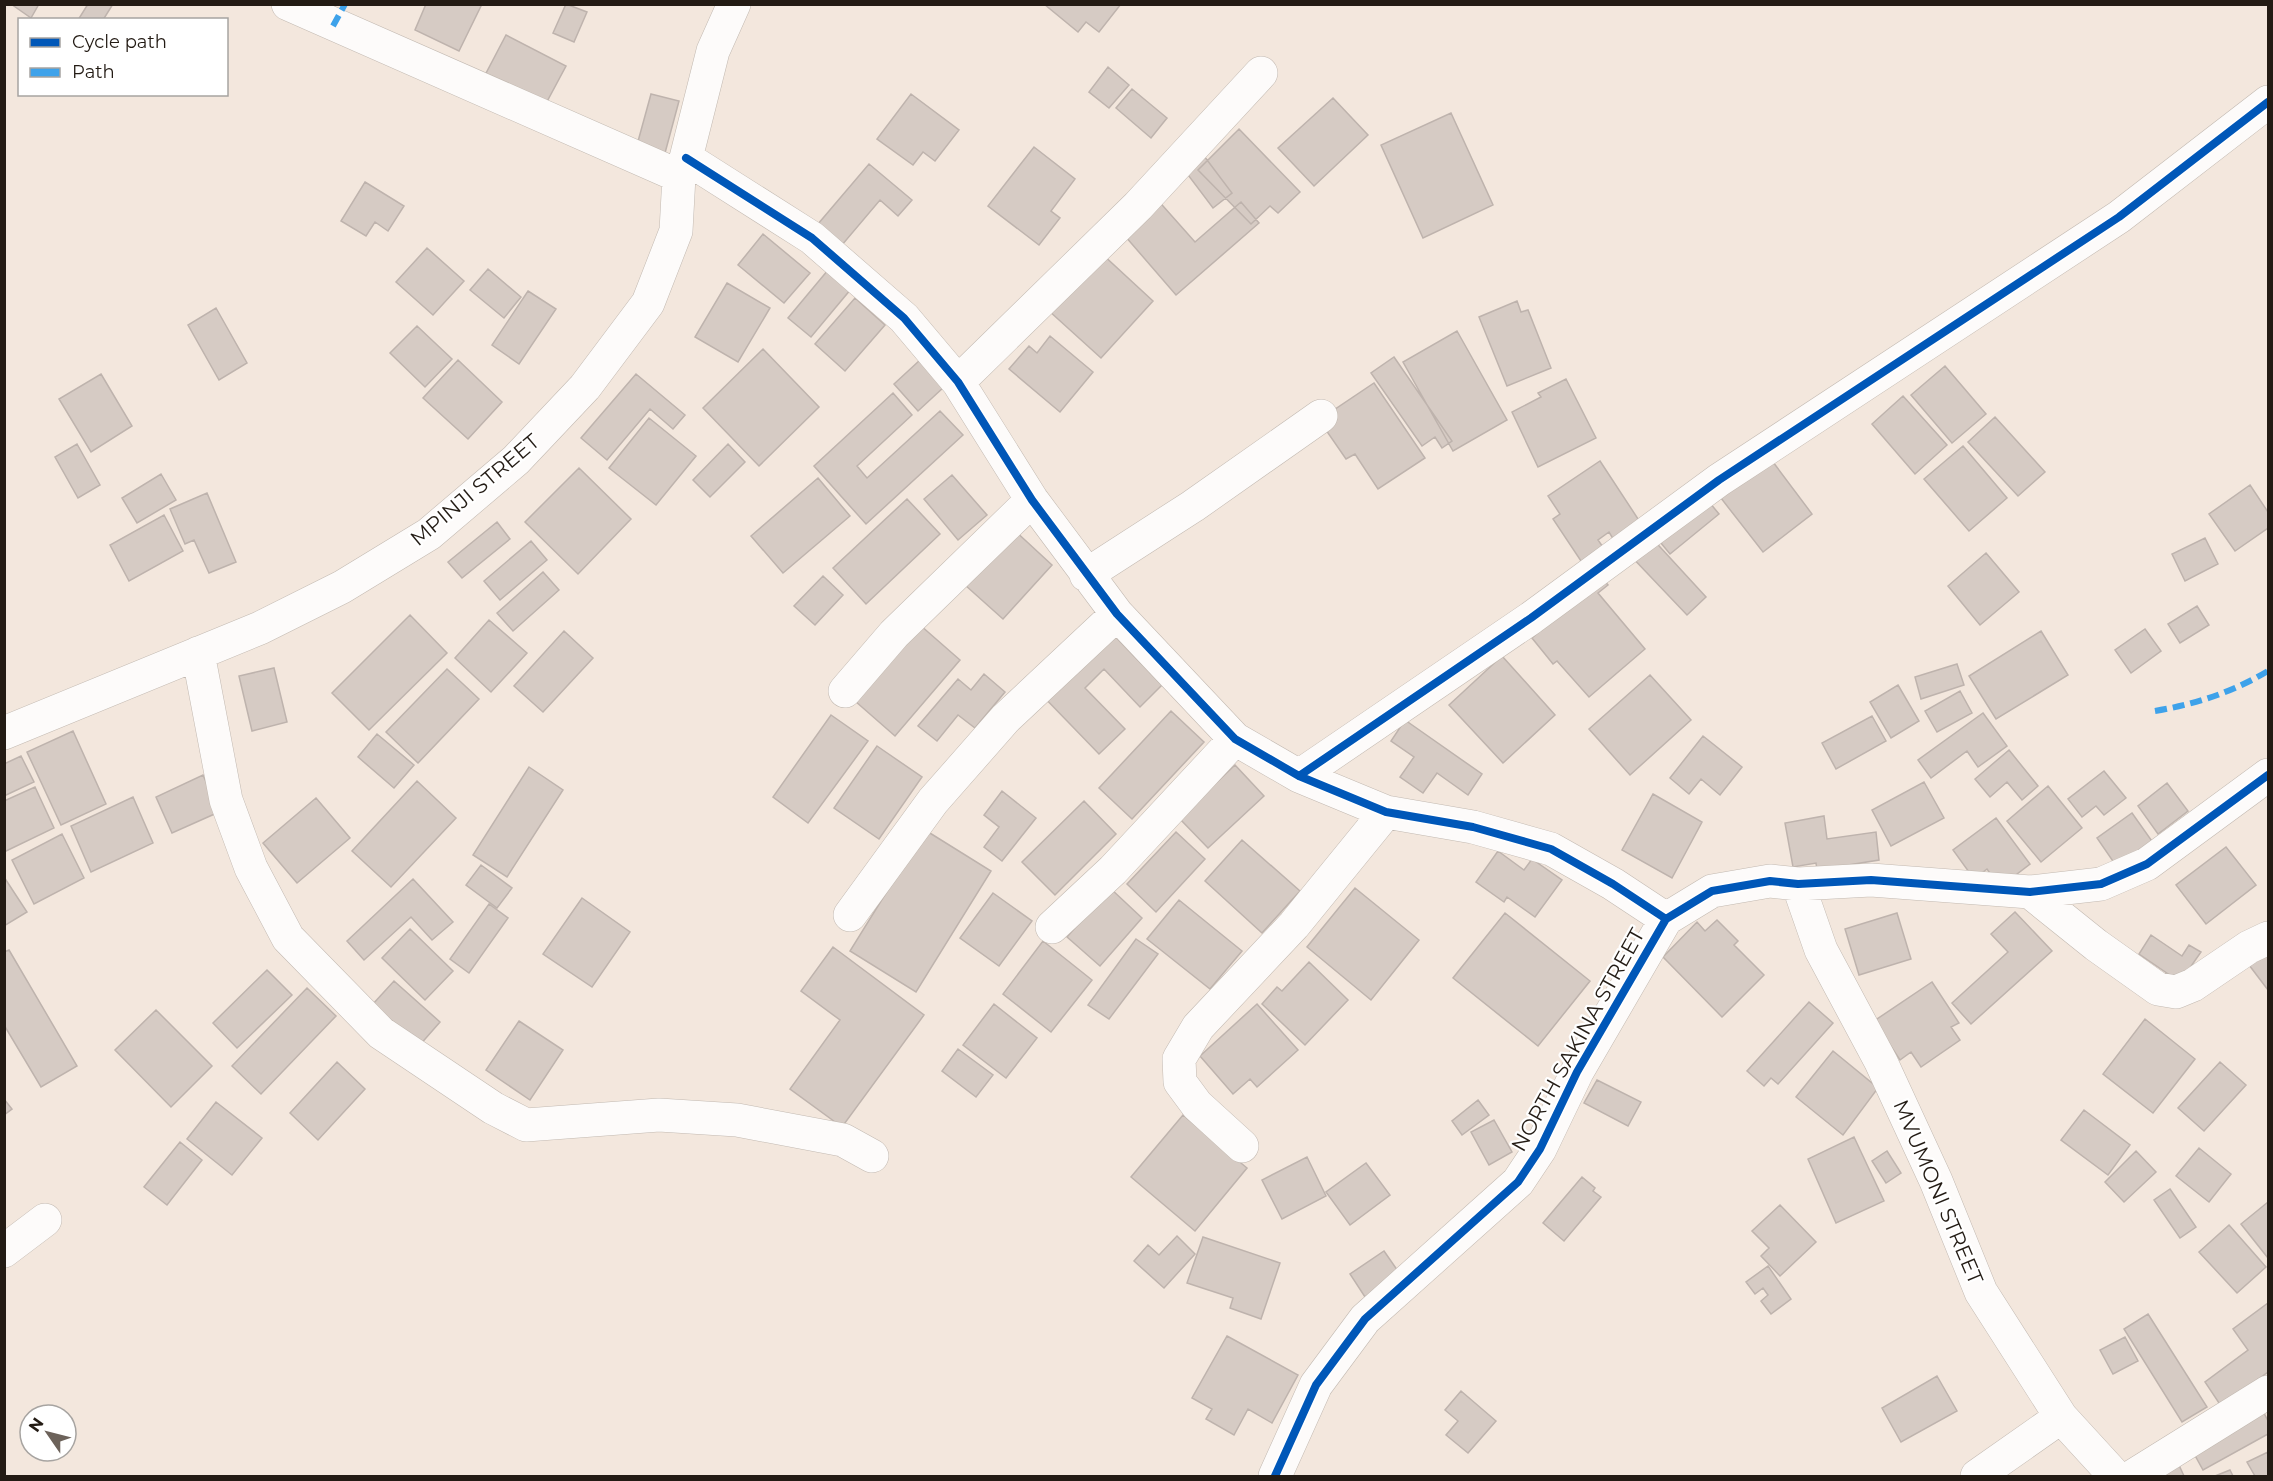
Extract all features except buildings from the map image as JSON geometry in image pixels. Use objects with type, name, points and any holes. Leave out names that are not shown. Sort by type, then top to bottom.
[{"type":"street","points":[[288,4],[683,167],[812,238],[904,318],[958,382],[1032,500],[1086,575],[1117,614],[1235,739],[1299,776],[1386,812],[1473,827],[1551,849],[1613,884],[1666,919]]},
{"type":"street","name":"MPINJI STREET","points":[[4,733],[260,628],[342,587],[420,540],[516,460],[585,387],[648,303],[676,231],[683,167],[713,51],[734,4]]},
{"type":"street","points":[[958,382],[1138,206],[1261,73]]},
{"type":"street","points":[[1299,776],[1531,618],[1719,480],[2119,217],[2268,102]]},
{"type":"street","points":[[1086,575],[1193,506],[1321,416]]},
{"type":"street","points":[[845,691],[910,618],[1032,500]]},
{"type":"street","points":[[850,915],[933,801],[1006,718],[1117,614]]},
{"type":"street","points":[[198,653],[226,800],[251,868],[288,938],[381,1033],[493,1108],[526,1125],[659,1115],[737,1120],[843,1140],[872,1156]]},
{"type":"street","points":[[1052,927],[1113,870],[1235,739]]},
{"type":"street","name":"NORTH SAKINA STREET","points":[[1275,1476],[1316,1385],[1365,1319],[1518,1182],[1540,1149],[1577,1072],[1666,919],[1712,891],[1770,881],[1798,884],[1871,880],[2030,892],[2101,884],[2148,864],[2268,775]]},
{"type":"street","points":[[1242,1146],[1197,1105],[1180,1082],[1179,1059],[1198,1027],[1294,925],[1386,812]]},
{"type":"street","name":"MVUMONI STREET","points":[[1798,884],[1821,950],[1881,1062],[1936,1180],[1981,1292],[2061,1417],[2115,1476]]},
{"type":"street","points":[[2030,892],[2096,945],[2158,989],[2176,992],[2193,985],[2249,946],[2268,938]]},
{"type":"street","points":[[4,1251],[45,1220]]},
{"type":"street","points":[[2133,1476],[2268,1392]]},
{"type":"street","points":[[1977,1476],[2061,1417]]},
{"type":"marked path","points":[[333,26],[345,4]]},
{"type":"marked path","points":[[2155,711],[2214,696],[2268,671]]},
{"type":"cycle path","points":[[1299,776],[1531,618],[1719,480],[2119,217],[2268,102]]},
{"type":"cycle path","points":[[686,158],[812,238],[904,318],[958,382],[1032,500],[1117,614],[1235,739],[1299,776],[1386,812],[1473,827],[1551,849],[1613,884],[1666,919]]},
{"type":"cycle path","points":[[1275,1476],[1316,1385],[1365,1319],[1518,1182],[1540,1149],[1577,1072],[1666,919],[1712,891],[1770,881],[1798,884],[1871,880],[2030,892],[2101,884],[2147,864],[2268,775]]}]
